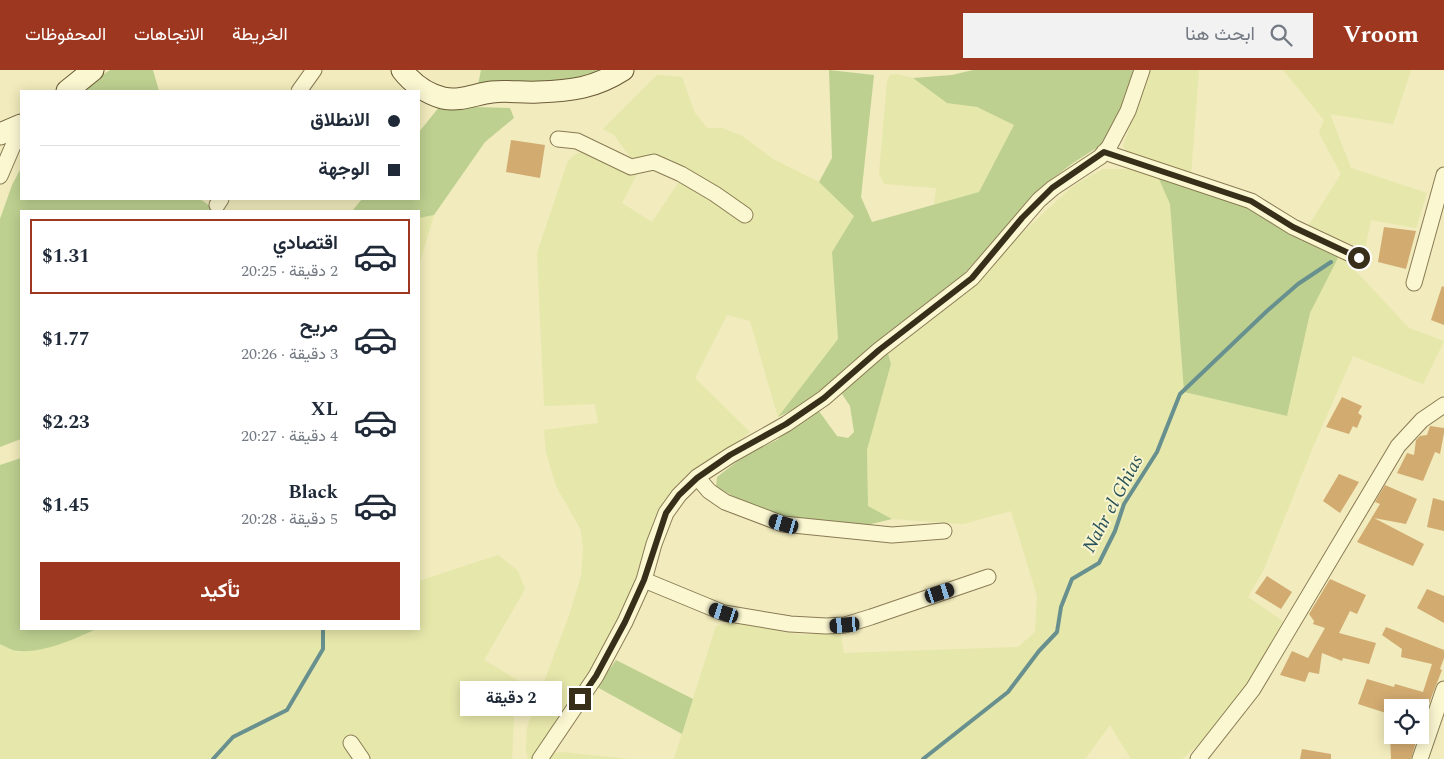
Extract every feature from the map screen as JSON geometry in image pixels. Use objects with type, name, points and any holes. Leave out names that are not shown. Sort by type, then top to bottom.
[{"type":"street","points":[[68,90],[94,70]]},
{"type":"street","points":[[300,90],[314,70]]},
{"type":"street","points":[[402,70],[413,82],[430,93],[444,98],[455,99],[492,92],[539,92],[592,86],[607,80],[622,70]]},
{"type":"street","points":[[540,759],[596,676],[625,622],[644,580],[666,513],[679,495],[697,478],[730,455],[786,424],[824,398],[879,350],[972,278],[1022,218],[1052,188],[1109,147],[1128,111],[1142,70]]},
{"type":"street","points":[[0,134],[20,126]]},
{"type":"street","points":[[0,176],[20,128]]},
{"type":"street","points":[[558,139],[577,142],[631,167],[654,162],[690,179],[745,215]]},
{"type":"street","points":[[1104,152],[1251,201],[1293,227],[1359,258]]},
{"type":"street","points":[[1414,284],[1444,177]]},
{"type":"street","points":[[1198,759],[1253,689],[1398,446],[1422,420],[1444,405]]},
{"type":"street","points":[[697,478],[709,491],[725,502],[784,524],[892,535],[944,531]]},
{"type":"street","points":[[644,580],[724,613],[790,624],[826,626],[845,625],[988,577]]},
{"type":"street","points":[[1420,759],[1444,690]]},
{"type":"street","points":[[351,743],[362,759]]},
{"type":"green space","points":[[110,70],[153,70],[159,90],[80,90]]},
{"type":"green space","points":[[481,70],[614,70],[600,78],[478,85]]},
{"type":"green space","points":[[829,70],[874,75],[861,197],[872,222],[979,192],[1014,125],[977,107],[947,103],[913,78],[952,75],[973,70],[1133,70],[1122,111],[1101,145],[1040,188],[948,291],[809,402],[778,417],[838,339],[832,252],[854,216],[819,182],[832,158]]},
{"type":"green space","points":[[1149,70],[1199,70],[1191,175],[1128,156],[1123,146]]},
{"type":"green space","points":[[1283,70],[1411,70],[1393,124],[1330,114],[1351,168],[1427,193],[1416,228],[1371,220],[1365,249],[1307,228],[1341,174],[1319,133],[1324,120]]},
{"type":"green space","points":[[896,74],[913,78],[947,102],[977,107],[1015,124],[979,192],[934,205],[936,188],[884,184],[879,173],[887,82],[890,75]]},
{"type":"green space","points":[[657,75],[682,77],[695,113],[707,128],[723,128],[742,136],[773,159],[819,182],[854,216],[832,252],[838,339],[778,417],[750,321],[727,315],[695,378],[750,432],[685,482],[629,604],[590,679],[533,759],[528,759],[526,748],[527,727],[570,613],[581,576],[583,550],[581,530],[556,486],[546,452],[544,430],[598,423],[595,404],[544,406],[537,253],[568,161],[577,153],[587,152],[637,174],[622,203],[652,222],[685,173],[633,161],[614,135],[603,129]]},
{"type":"green space","points":[[440,106],[510,108],[514,118],[485,142],[434,215],[420,218],[420,210],[353,210],[361,200],[420,200],[420,131]]},
{"type":"green space","points":[[1103,169],[1131,169],[1158,177],[1170,204],[1184,392],[1287,416],[1310,313],[1340,254],[1409,328],[1444,341],[1423,384],[1353,356],[1313,447],[1264,569],[1248,597],[1284,622],[1242,693],[1199,744],[1182,759],[1131,759],[1110,725],[1085,759],[674,759],[716,626],[735,621],[804,635],[840,631],[844,653],[1018,647],[1035,632],[1037,596],[1011,511],[963,524],[892,519],[868,506],[867,450],[891,364],[888,353],[968,290],[1009,245],[1073,186]]},
{"type":"green space","points":[[20,170],[20,200],[201,200],[216,210],[20,210],[20,439],[0,447],[0,219],[12,185]]},
{"type":"green space","points":[[1158,177],[1253,209],[1277,223],[1290,235],[1340,254],[1310,313],[1287,416],[1184,392],[1170,204]]},
{"type":"green space","points":[[434,215],[420,262],[420,218]]},
{"type":"green space","points":[[888,353],[891,364],[867,450],[868,506],[892,519],[867,525],[786,517],[750,505],[716,487],[717,477],[747,454],[777,440],[816,407],[837,436],[848,438],[854,432],[850,406],[840,391]]},
{"type":"green space","points":[[20,458],[20,630],[94,630],[58,645],[37,650],[18,651],[0,644],[0,465]]},
{"type":"green space","points":[[498,555],[518,571],[525,589],[484,660],[524,684],[514,717],[512,759],[0,759],[0,644],[17,652],[43,649],[94,630],[420,630],[420,581]]},
{"type":"green space","points":[[616,660],[693,699],[682,734],[597,687]]},
{"type":"green space","points":[[562,752],[628,759],[547,759],[553,753]]},
{"type":"building","points":[[511,140],[545,145],[540,178],[506,172]]},
{"type":"building","points":[[1384,227],[1416,231],[1406,269],[1378,262]]},
{"type":"building","points":[[1442,286],[1444,287],[1444,325],[1431,320]]},
{"type":"building","points":[[1342,397],[1362,406],[1358,413],[1362,416],[1357,428],[1353,426],[1349,434],[1326,427]]},
{"type":"building","points":[[1430,426],[1444,428],[1444,433],[1440,454],[1435,452],[1423,481],[1397,473],[1407,453],[1414,455],[1416,440],[1420,436],[1427,435]]},
{"type":"building","points":[[1339,474],[1359,482],[1340,513],[1323,501]]},
{"type":"building","points":[[1385,485],[1417,499],[1406,524],[1374,518],[1424,544],[1413,566],[1357,542],[1380,504],[1375,502]]},
{"type":"building","points":[[1433,498],[1444,501],[1444,531],[1427,527]]},
{"type":"building","points":[[1267,576],[1292,592],[1281,609],[1255,593]]},
{"type":"building","points":[[1330,579],[1366,595],[1357,614],[1350,611],[1339,633],[1376,643],[1369,664],[1343,658],[1342,661],[1322,653],[1319,674],[1309,672],[1305,682],[1280,675],[1292,651],[1308,658],[1325,628],[1313,624],[1314,621],[1309,614]]},
{"type":"building","points":[[1427,589],[1444,596],[1444,623],[1417,608]]},
{"type":"building","points":[[1386,627],[1444,650],[1444,658],[1440,669],[1442,670],[1429,703],[1429,699],[1384,699],[1384,712],[1358,704],[1367,679],[1394,687],[1395,684],[1423,692],[1432,664],[1401,657],[1402,649],[1382,635]]},
{"type":"building","points":[[1390,744],[1415,744],[1411,759],[1391,759]]},
{"type":"building","points":[[1302,749],[1331,754],[1331,759],[1300,759]]},
{"type":"waterway","name":"Nahr el Ghias","points":[[923,759],[1008,692],[1039,651],[1057,632],[1061,607],[1072,579],[1099,563],[1115,531],[1124,504],[1157,452],[1180,394],[1267,311],[1298,284],[1331,262]]},
{"type":"waterway","points":[[213,759],[233,737],[287,710],[323,649],[323,630]]},
{"type":"route","points":[[580,699],[596,676],[625,622],[644,580],[654,544],[666,513],[679,495],[697,478],[730,455],[786,424],[824,398],[879,350],[947,299],[972,278],[1039,200],[1052,188],[1100,157],[1104,152],[1181,176],[1251,201],[1293,227],[1359,258]]}]
